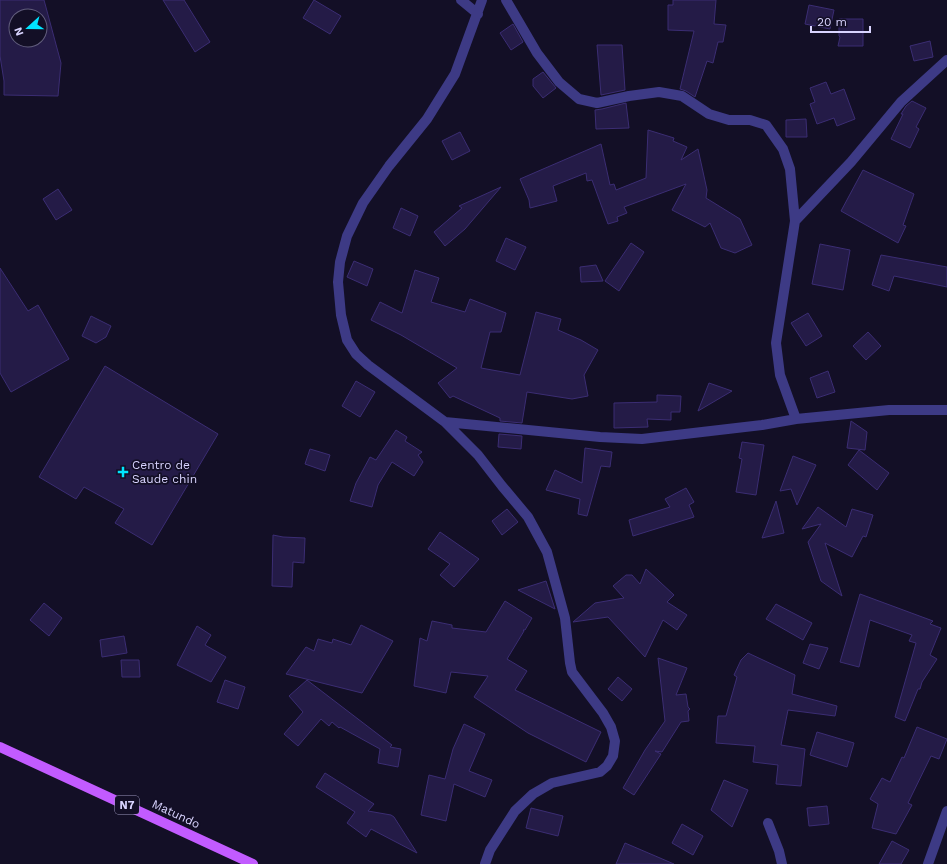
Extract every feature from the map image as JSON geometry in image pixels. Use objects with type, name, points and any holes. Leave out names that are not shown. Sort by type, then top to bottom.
[{"type":"main road","name":"Matundo","points":[[0,747],[253,864]]},
{"type":"street","points":[[461,0],[478,14]]},
{"type":"street","points":[[482,0],[455,74],[427,119],[389,166],[363,203],[347,236],[340,262],[338,282],[341,314],[347,340],[356,354],[368,365],[445,422],[478,455],[528,517],[547,552],[564,618],[572,672],[612,727],[615,741],[613,756],[607,766],[600,772],[552,783],[533,794],[515,811],[490,850],[485,864]]},
{"type":"street","points":[[506,0],[537,53],[559,82],[579,99],[597,103],[629,96],[659,92],[682,96],[709,114],[729,120],[750,120],[766,126],[783,149],[790,168],[795,221],[776,343],[780,375],[796,419]]},
{"type":"street","points":[[795,221],[851,162],[901,102],[947,60]]},
{"type":"street","points":[[445,422],[600,437],[642,439],[762,425],[796,419],[889,410],[947,410]]},
{"type":"street","points":[[928,864],[947,811]]},
{"type":"street","points":[[768,823],[782,864]]},
{"type":"building","points":[[0,0],[44,0],[46,8],[8,8],[8,48],[48,48],[48,15],[61,63],[58,96],[4,95],[4,81],[0,56]]},
{"type":"building","points":[[163,0],[184,0],[210,42],[195,52]]},
{"type":"building","points":[[314,0],[341,16],[330,34],[303,18]]},
{"type":"building","points":[[673,0],[716,0],[714,24],[726,25],[723,42],[718,42],[713,63],[707,61],[695,97],[680,89],[694,31],[668,30],[668,5],[673,5]]},
{"type":"building","points":[[809,5],[834,10],[830,29],[805,24]]},
{"type":"building","points":[[839,19],[863,19],[863,46],[838,46],[840,37]]},
{"type":"building","points":[[513,24],[523,42],[511,50],[500,33]]},
{"type":"building","points":[[930,41],[933,57],[914,61],[910,46]]},
{"type":"building","points":[[597,45],[622,45],[625,90],[601,95]]},
{"type":"building","points":[[543,72],[556,88],[543,98],[533,86],[533,79]]},
{"type":"building","points":[[826,82],[831,94],[844,89],[855,119],[837,126],[834,118],[817,124],[810,104],[815,102],[810,88]]},
{"type":"building","points":[[912,101],[926,108],[916,127],[919,129],[910,148],[891,139],[903,114],[901,114],[906,106]]},
{"type":"building","points":[[626,103],[629,128],[596,129],[595,110]]},
{"type":"building","points":[[806,119],[807,137],[786,137],[786,120]]},
{"type":"building","points":[[648,130],[674,138],[673,141],[687,147],[681,160],[698,149],[707,190],[706,198],[740,219],[752,245],[735,253],[721,248],[710,223],[705,227],[672,210],[686,184],[624,207],[627,213],[617,217],[618,221],[608,224],[592,180],[587,181],[586,173],[553,186],[557,201],[530,208],[529,200],[520,179],[601,144],[610,185],[614,184],[616,190],[646,178]]},
{"type":"building","points":[[460,132],[470,151],[452,160],[442,141]]},
{"type":"building","points":[[863,170],[914,194],[903,225],[906,226],[898,243],[841,211]]},
{"type":"building","points":[[501,187],[465,229],[445,246],[434,232],[462,208],[459,206]]},
{"type":"building","points":[[58,189],[72,210],[56,220],[43,199]]},
{"type":"building","points":[[401,208],[418,216],[410,236],[393,228]]},
{"type":"building","points":[[506,238],[526,247],[515,270],[496,261]]},
{"type":"building","points":[[631,243],[644,252],[619,291],[605,281]]},
{"type":"building","points":[[820,244],[850,250],[843,290],[812,284]]},
{"type":"building","points":[[881,255],[947,267],[947,287],[894,276],[889,291],[872,285]]},
{"type":"building","points":[[354,261],[373,269],[367,286],[347,277]]},
{"type":"building","points":[[596,265],[603,281],[581,282],[580,267]]},
{"type":"building","points":[[0,268],[28,311],[38,305],[69,359],[11,392],[0,373]]},
{"type":"building","points":[[415,270],[439,278],[431,302],[465,312],[470,299],[506,313],[501,332],[490,332],[481,368],[520,375],[536,312],[561,319],[558,330],[581,340],[598,350],[584,375],[588,396],[572,399],[527,392],[522,423],[500,421],[500,418],[453,396],[450,398],[438,383],[457,368],[401,335],[371,320],[380,302],[402,313]]},
{"type":"building","points":[[808,313],[822,336],[806,346],[791,323]]},
{"type":"building","points":[[91,316],[111,326],[106,337],[96,343],[82,336]]},
{"type":"building","points":[[868,332],[881,346],[866,360],[853,346]]},
{"type":"building","points":[[105,366],[218,434],[152,545],[115,523],[124,509],[84,487],[76,499],[39,477]]},
{"type":"building","points":[[828,371],[835,392],[817,398],[810,378]]},
{"type":"building","points":[[356,381],[375,392],[360,417],[342,406]]},
{"type":"building","points":[[709,383],[732,391],[698,411]]},
{"type":"building","points":[[657,395],[681,396],[680,412],[671,412],[671,420],[647,419],[648,427],[614,428],[614,403],[657,402]]},
{"type":"building","points":[[851,421],[867,432],[865,450],[847,448]]},
{"type":"building","points":[[396,430],[407,437],[405,441],[422,452],[418,455],[423,462],[414,476],[392,462],[378,485],[372,507],[350,501],[356,483],[370,457],[376,460]]},
{"type":"building","points":[[499,434],[522,436],[521,449],[498,447]]},
{"type":"building","points":[[742,442],[764,445],[756,495],[736,492],[742,459],[739,458]]},
{"type":"building","points":[[585,448],[612,452],[610,467],[601,466],[587,516],[578,514],[580,499],[546,490],[555,470],[582,483]]},
{"type":"building","points":[[310,449],[330,455],[325,471],[305,464]]},
{"type":"building","points":[[859,450],[889,473],[877,490],[848,465]]},
{"type":"building","points":[[793,456],[816,465],[797,505],[791,489],[780,491]]},
{"type":"building","points":[[686,488],[694,502],[689,505],[694,517],[633,536],[629,520],[670,507],[665,499]]},
{"type":"building","points":[[776,501],[784,533],[762,538]]},
{"type":"building","points":[[818,507],[846,527],[852,509],[873,515],[866,537],[863,536],[852,557],[825,543],[842,596],[821,581],[808,542],[821,524],[802,529]]},
{"type":"building","points":[[507,509],[518,522],[502,535],[492,521]]},
{"type":"building","points":[[440,532],[479,559],[454,587],[440,575],[450,564],[428,549]]},
{"type":"building","points":[[273,535],[305,538],[304,563],[293,562],[292,587],[272,586]]},
{"type":"building","points":[[646,569],[674,595],[667,602],[687,615],[677,630],[663,620],[645,657],[608,617],[573,622],[595,603],[624,598],[613,586],[626,575],[632,575],[640,584]]},
{"type":"building","points":[[546,581],[555,609],[518,590]]},
{"type":"building","points":[[860,594],[933,621],[930,624],[941,628],[930,655],[937,659],[922,682],[920,689],[918,689],[905,721],[895,717],[916,643],[909,641],[912,635],[870,620],[859,667],[840,662]]},
{"type":"building","points":[[505,601],[532,618],[525,630],[523,630],[524,631],[507,659],[527,671],[515,690],[601,732],[586,762],[528,733],[474,697],[488,676],[451,672],[446,693],[414,686],[420,638],[427,641],[432,621],[452,625],[452,628],[486,632]]},
{"type":"building","points":[[44,603],[62,618],[49,636],[30,620]]},
{"type":"building","points":[[776,604],[812,623],[803,640],[766,619]]},
{"type":"building","points":[[361,625],[393,641],[362,693],[286,674],[306,647],[314,651],[318,639],[332,643],[333,639],[351,645]]},
{"type":"building","points":[[197,626],[211,635],[205,645],[226,657],[211,682],[177,665]]},
{"type":"building","points":[[124,636],[127,653],[102,657],[100,640]]},
{"type":"building","points":[[810,644],[828,648],[819,669],[803,663]]},
{"type":"building","points":[[748,653],[795,675],[792,694],[837,706],[835,716],[788,710],[781,745],[805,749],[801,786],[776,784],[778,765],[753,762],[755,746],[716,743],[718,716],[726,716],[737,677],[734,675],[741,660]]},
{"type":"building","points":[[658,658],[687,668],[676,695],[686,694],[688,707],[690,709],[688,711],[689,721],[681,722],[662,752],[655,751],[661,754],[634,795],[623,788],[645,750],[665,721]]},
{"type":"building","points":[[121,660],[139,660],[140,677],[122,677]]},
{"type":"building","points":[[618,677],[632,689],[622,701],[608,689]]},
{"type":"building","points":[[225,680],[245,687],[238,709],[217,702]]},
{"type":"building","points":[[307,680],[392,745],[390,747],[401,749],[398,767],[378,763],[380,749],[340,727],[339,728],[332,722],[329,726],[321,719],[298,746],[284,734],[303,712],[289,696]]},
{"type":"building","points":[[464,724],[485,734],[469,771],[492,780],[485,797],[454,784],[446,821],[421,815],[429,775],[445,779],[453,749]]},
{"type":"building","points":[[917,727],[947,739],[939,759],[931,756],[908,803],[912,805],[896,834],[872,828],[878,804],[870,799],[882,778],[890,782],[902,757],[904,758]]},
{"type":"building","points":[[817,732],[854,743],[847,767],[810,755]]},
{"type":"building","points":[[325,773],[374,804],[368,811],[391,815],[394,817],[417,853],[371,829],[366,837],[347,823],[355,812],[316,787]]},
{"type":"building","points":[[724,780],[748,790],[732,827],[711,810]]},
{"type":"building","points":[[827,806],[829,824],[809,826],[807,808]]},
{"type":"building","points":[[531,808],[563,816],[558,836],[526,828]]},
{"type":"building","points":[[682,824],[703,836],[693,855],[672,843]]},
{"type":"building","points":[[892,841],[909,850],[901,864],[879,864]]},
{"type":"building","points":[[625,843],[674,864],[616,864]]},
{"type":"place","name":"Centro de Saude chin","points":[[123,472]]}]
